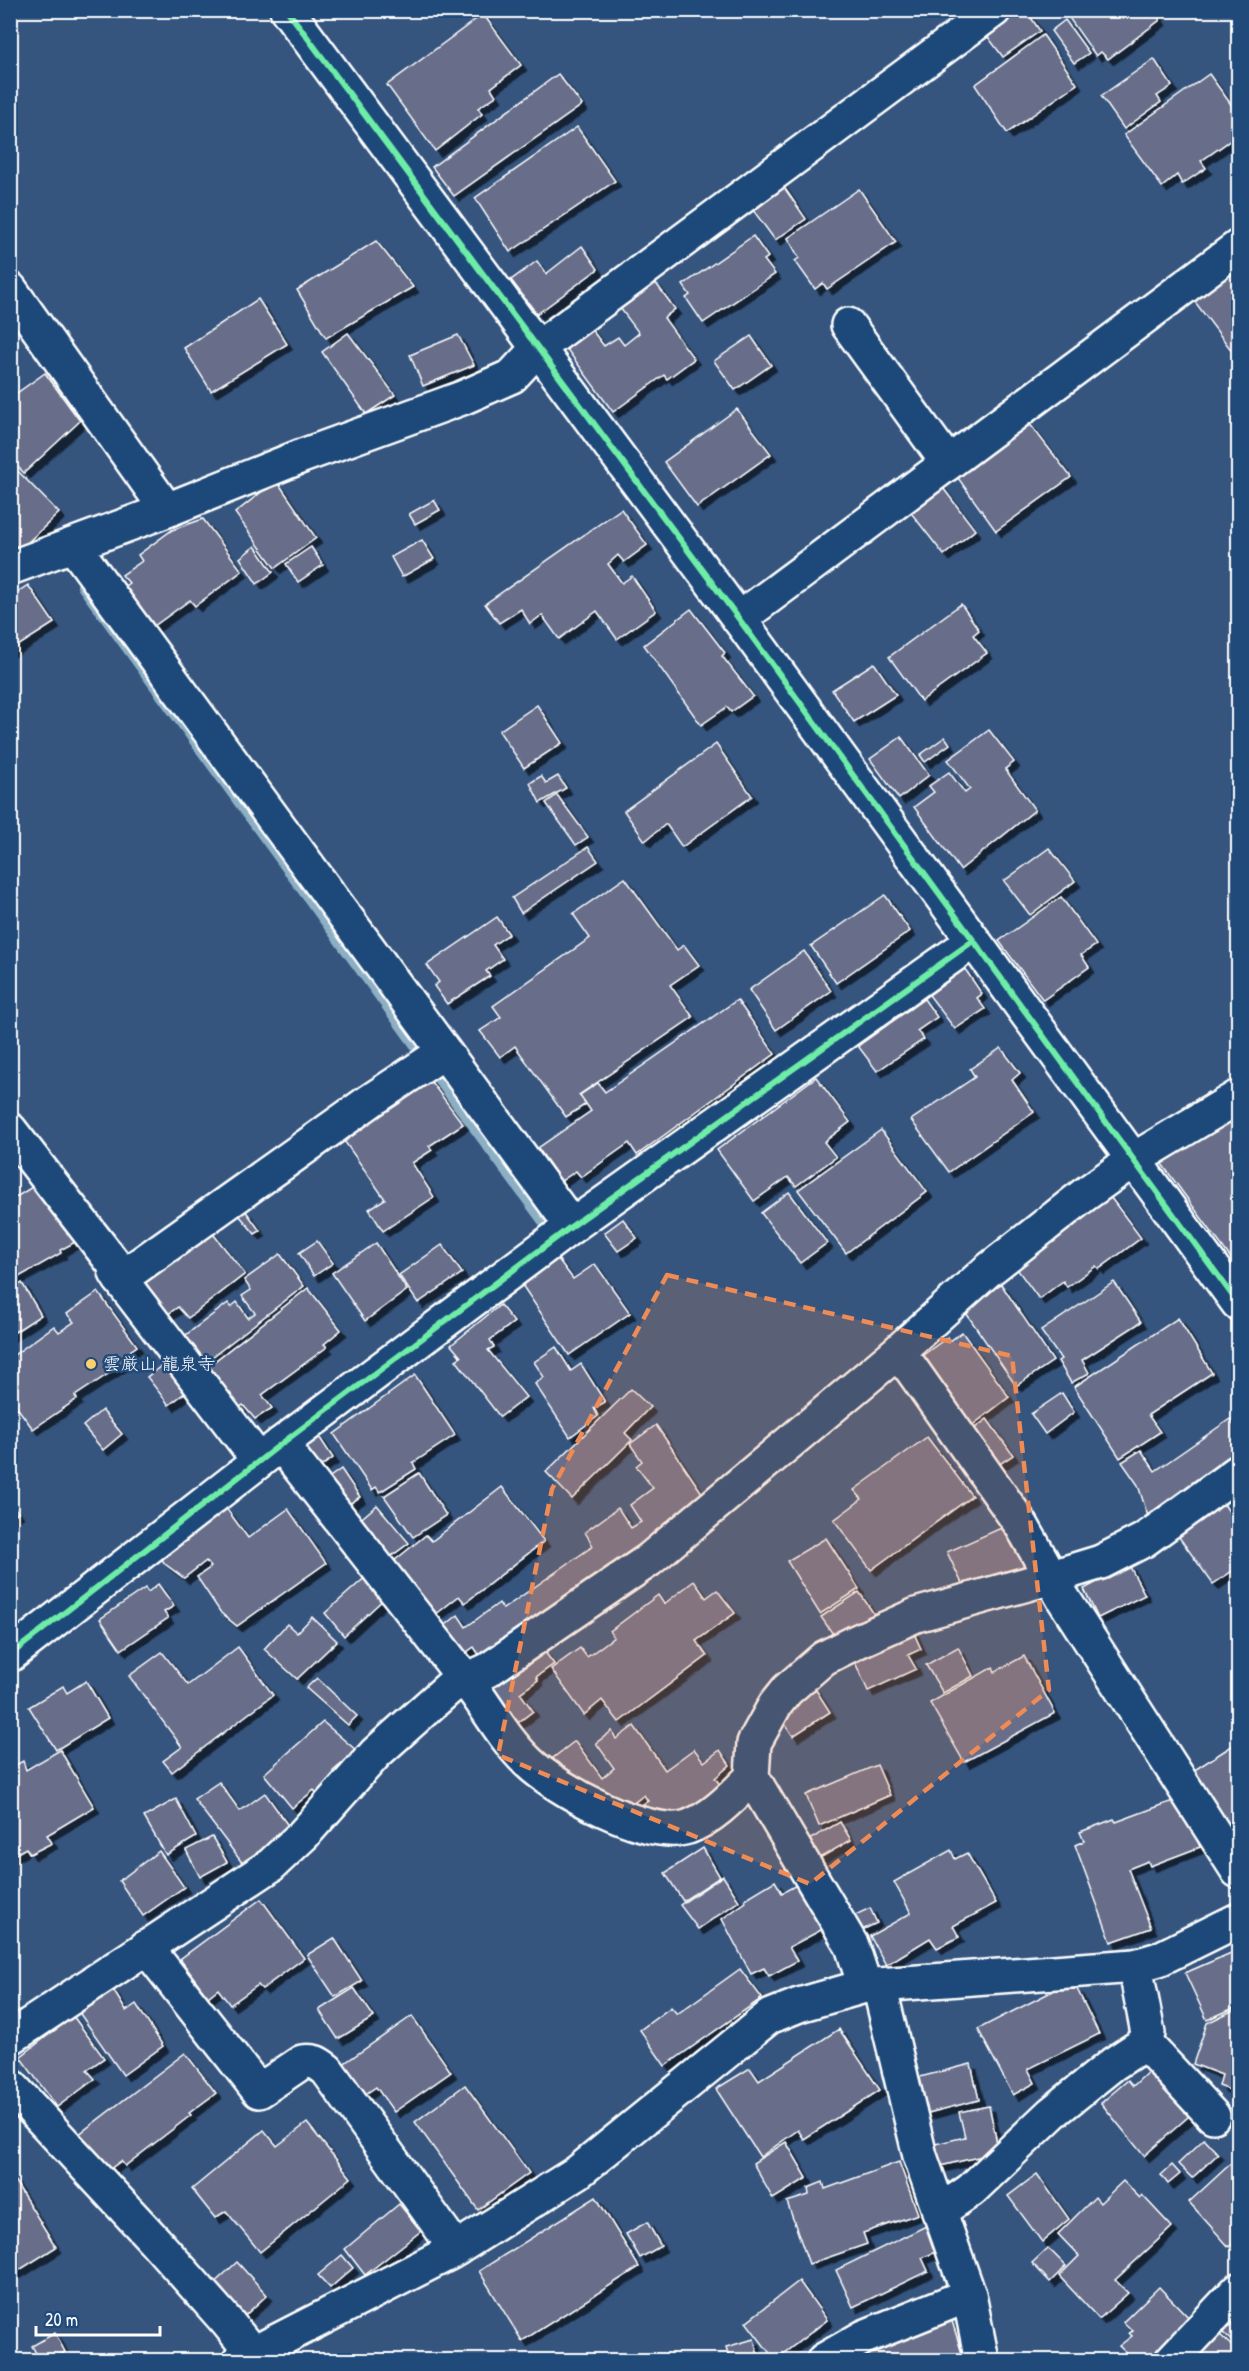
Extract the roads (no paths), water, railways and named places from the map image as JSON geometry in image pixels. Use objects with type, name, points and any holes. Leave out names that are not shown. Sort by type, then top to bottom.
[{"type":"street","points":[[287,10],[739,619],[1239,1303]]},
{"type":"street","points":[[10,568],[167,510],[302,456],[462,398],[512,376],[538,348],[994,10]]},
{"type":"street","points":[[739,619],[1239,247]]},
{"type":"street","points":[[10,289],[167,510]]},
{"type":"street","points":[[848,325],[948,463]]},
{"type":"street","points":[[73,545],[572,1226]]},
{"type":"street","points":[[10,1654],[270,1453],[572,1226],[973,941]]},
{"type":"street","points":[[120,1279],[344,1119],[444,1052]]},
{"type":"street","points":[[10,2038],[271,1865],[303,1835],[376,1752],[450,1687],[488,1670],[649,1560],[894,1355],[986,1272],[1084,1195],[1133,1160],[1239,1097]]},
{"type":"street","points":[[10,1130],[114,1264],[116,1274],[120,1279],[467,1678],[503,1733],[527,1761],[581,1799],[645,1826],[685,1828],[700,1821],[733,1796],[752,1777]]},
{"type":"street","points":[[894,1355],[910,1367],[1022,1526],[1063,1598],[1239,1871]]},
{"type":"street","points":[[982,2361],[969,2295],[920,2156],[872,1986],[852,1946],[752,1777],[754,1743],[775,1705],[787,1690],[824,1658],[916,1615],[1101,1562],[1144,1540],[1239,1472]]},
{"type":"street","points":[[10,2085],[163,2250],[250,2358],[456,2249],[578,2172],[769,2017],[799,2005],[872,1986],[1135,1966],[1160,1959],[1239,1920]]},
{"type":"street","points":[[146,1947],[259,2091],[303,2062],[318,2063],[327,2070],[456,2249]]},
{"type":"street","points":[[939,2212],[971,2190],[1052,2113],[1113,2064],[1145,2043],[1148,2033],[1135,1966]]},
{"type":"street","points":[[1145,2043],[1213,2116]]},
{"type":"street","points":[[1172,2361],[1239,2290]]},
{"type":"street","points":[[824,2361],[864,2337],[969,2295]]},
{"type":"waterway","points":[[83,586],[426,1059]]},
{"type":"waterway","points":[[431,1068],[546,1224]]},
{"type":"place","name":"雲厳山 龍泉寺","points":[[91,1364]]}]
